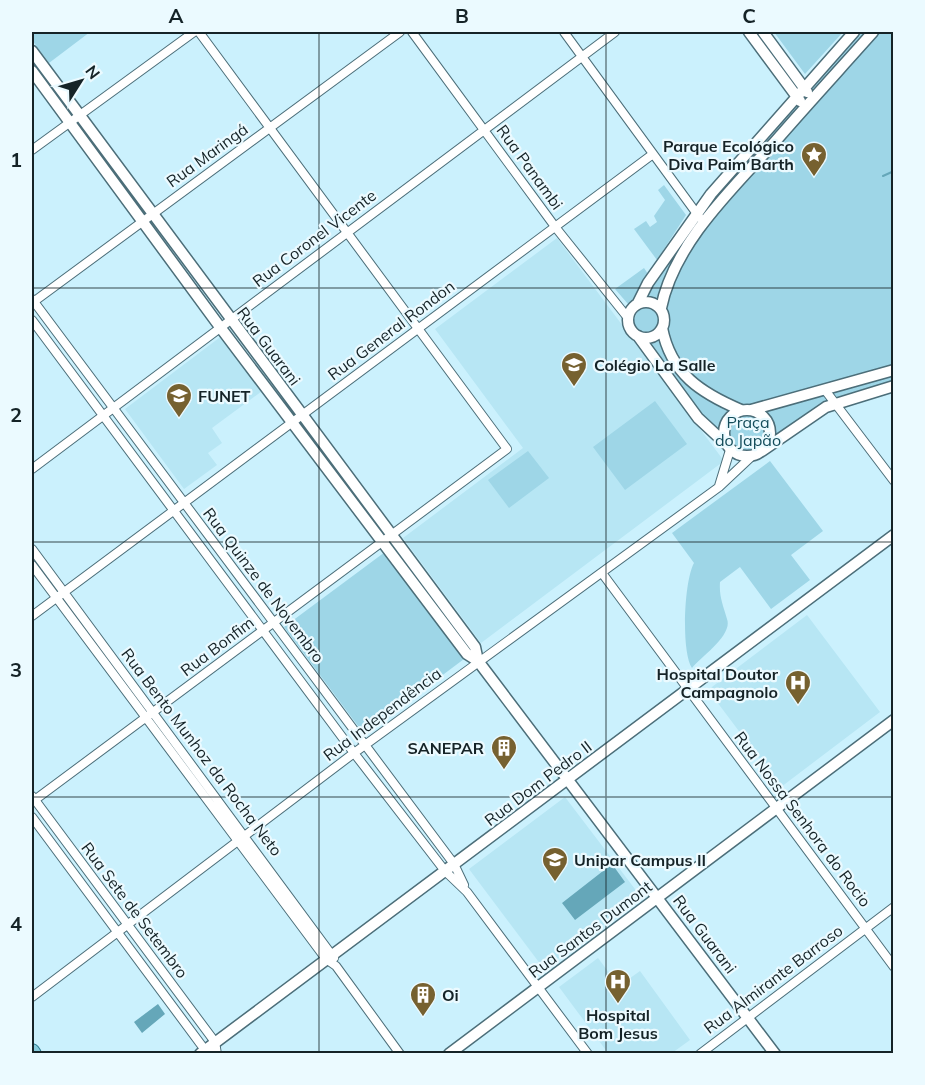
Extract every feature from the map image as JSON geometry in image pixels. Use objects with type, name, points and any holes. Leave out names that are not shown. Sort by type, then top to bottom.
[{"type":"street","points":[[32,150],[194,32]]},
{"type":"street","points":[[199,32],[418,329]]},
{"type":"street","name":"Rua Maringá","points":[[32,302],[400,32]]},
{"type":"street","name":"Rua Panambi","points":[[412,32],[556,228],[628,318]]},
{"type":"street","points":[[564,32],[705,224]]},
{"type":"street","name":"Rua Coronel Vicente","points":[[32,469],[615,32]]},
{"type":"street","points":[[748,32],[809,104]]},
{"type":"street","points":[[763,32],[800,92]]},
{"type":"street","points":[[854,32],[697,213],[648,284],[628,318],[630,328],[698,418],[728,447],[742,456],[752,456],[762,451],[812,415],[835,404],[894,386]]},
{"type":"street","points":[[638,336],[654,336],[662,328],[665,320],[661,308],[664,292],[678,264],[705,224],[873,32]]},
{"type":"street","name":"Rua Guarani","points":[[32,51],[78,116],[475,647],[478,661]]},
{"type":"street","name":"Rua Guarani","points":[[32,71],[382,542],[467,654],[478,661],[569,778],[775,1053]]},
{"type":"street","name":"Rua General Rondon","points":[[32,616],[653,154]]},
{"type":"street","name":"Rua Quinze de Novembro","points":[[32,302],[274,622],[365,745],[449,868],[588,1053]]},
{"type":"street","points":[[638,303],[653,303],[661,308]]},
{"type":"street","name":"Rua Quinze de Novembro","points":[[32,320],[354,753],[449,868]]},
{"type":"street","points":[[662,328],[670,355],[687,379],[714,399],[760,414],[770,430],[767,444],[762,451]]},
{"type":"street","name":"Rua Bonfim","points":[[33,799],[146,718],[507,449],[418,329]]},
{"type":"street","points":[[719,487],[728,447],[725,424],[729,418],[746,410],[894,370]]},
{"type":"street","points":[[825,390],[894,481]]},
{"type":"street","name":"Rua Independência","points":[[32,997],[354,753],[719,487],[752,456]]},
{"type":"street","name":"Rua Dom Pedro II","points":[[210,1050],[449,868],[894,536]]},
{"type":"street","name":"Rua Bento Munhoz da Rocha Neto","points":[[32,549],[246,836],[332,959]]},
{"type":"street","points":[[32,565],[238,841],[332,959],[400,1053]]},
{"type":"street","name":"Rua Nossa Senhora do Rocio","points":[[602,573],[894,967]]},
{"type":"street","name":"Rua Santos Dumont","points":[[449,1053],[894,720]]},
{"type":"street","name":"Rua Sete de Setembro","points":[[33,799],[128,924],[210,1050]]},
{"type":"street","name":"Rua Sete de Setembro","points":[[32,817],[117,932],[210,1050]]},
{"type":"street","name":"Rua Almirante Barroso","points":[[700,1053],[894,907]]},
{"type":"shaded area","name":"Colégio La Salle","points":[[557,238],[724,461],[481,643],[403,538],[523,448],[435,329]]},
{"type":"shaded area","name":"FUNET","points":[[223,335],[265,389],[212,428],[222,443],[208,453],[217,465],[184,489],[125,409]]},
{"type":"shaded area","name":"Hospital Doutor Campagnolo","points":[[807,615],[880,712],[781,787],[708,690]]},
{"type":"shaded area","name":"Unipar Campus II","points":[[565,797],[641,897],[544,969],[469,869]]},
{"type":"shaded area","points":[[612,864],[625,882],[575,920],[562,903]]},
{"type":"shaded area","name":"Hospital Bom Jesus","points":[[598,958],[619,986],[640,971],[690,1040],[672,1053],[608,1053],[559,987]]},
{"type":"shaded area","points":[[158,1004],[165,1014],[142,1033],[134,1022]]},
{"type":"green space","points":[[32,32],[90,32],[49,63],[32,40]]},
{"type":"green space","points":[[774,32],[843,32],[805,74]]},
{"type":"green space","name":"Parque Ecológico Diva Paim Barth","points":[[850,32],[893,32],[893,384],[827,401],[755,453],[737,450],[730,442],[721,438],[630,328],[645,295],[708,210],[708,206]]},
{"type":"green space","points":[[664,185],[686,215],[657,260],[634,229],[646,221],[650,227],[657,222],[654,216],[665,200],[658,190]]},
{"type":"green space","points":[[644,268],[650,277],[634,302],[628,304],[615,289]]},
{"type":"green space","points":[[655,401],[687,444],[625,490],[593,447]]},
{"type":"green space","points":[[528,451],[549,478],[509,508],[488,480]]},
{"type":"green space","points":[[770,461],[823,531],[791,555],[810,580],[771,609],[740,567],[720,582],[728,625],[725,632],[716,645],[692,668],[686,647],[685,616],[688,585],[694,563],[672,533]]},
{"type":"green space","points":[[385,552],[464,659],[364,734],[284,627]]},
{"type":"waterway","points":[[883,176],[894,171]]},
{"type":"place","name":"Parque Ecológico Diva Paim Barth","points":[[814,178]]},
{"type":"place","name":"Colégio La Salle","points":[[574,388]]},
{"type":"place","name":"FUNET","points":[[179,419]]},
{"type":"place","name":"Hospital Doutor Campagnolo","points":[[798,706]]},
{"type":"place","name":"SANEPAR","points":[[504,771]]},
{"type":"place","name":"Unipar Campus II","points":[[555,883]]},
{"type":"place","name":"Hospital Bom Jesus","points":[[618,1005]]},
{"type":"place","name":"Oi","points":[[423,1018]]},
{"type":"park label","name":"Praça do Japão","points":[[748,431]]}]
